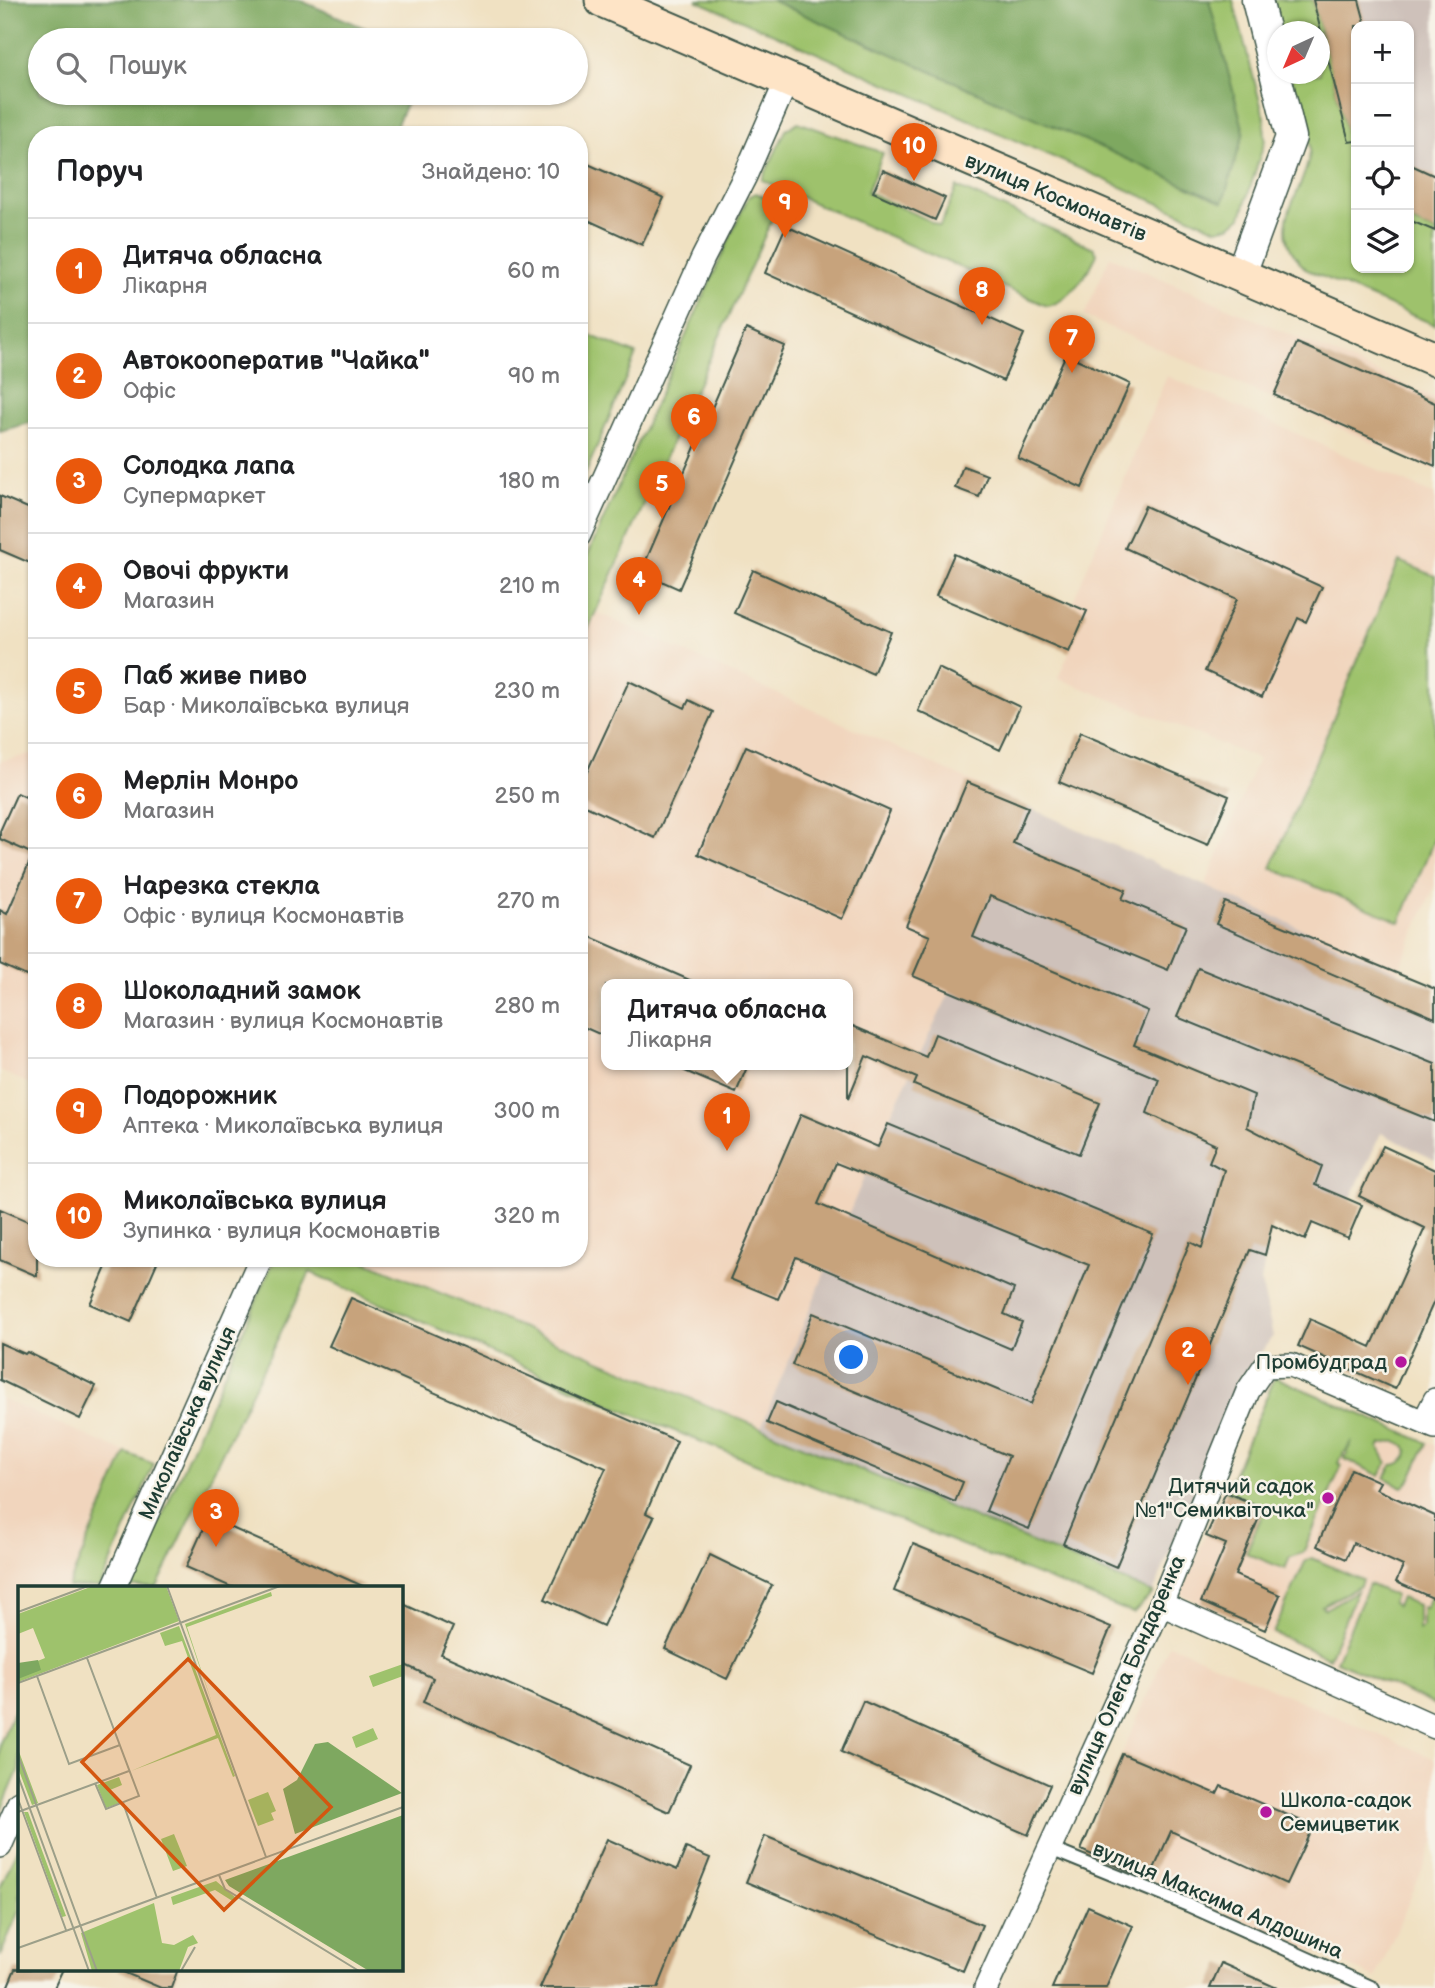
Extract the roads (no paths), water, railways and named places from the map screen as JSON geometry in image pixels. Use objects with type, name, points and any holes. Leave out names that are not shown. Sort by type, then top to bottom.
[{"type":"main road","name":"вулиця Космонавтів","points":[[602,0],[1435,359]]},
{"type":"street","points":[[1240,276],[1291,137],[1257,0]]},
{"type":"street","points":[[588,515],[703,258],[745,176],[787,80]]},
{"type":"street","name":"Миколаївська вулиця","points":[[114,1586],[257,1267]]},
{"type":"street","name":"вулиця Олега Бондаренка","points":[[986,1988],[1161,1604],[1248,1391],[1265,1366],[1291,1365],[1430,1425],[1435,1400]]},
{"type":"street","points":[[1161,1604],[1435,1727]]},
{"type":"street","points":[[0,1846],[18,1805]]},
{"type":"lane","name":"вулиця Максима Алдошина","points":[[1048,1848],[1188,1905],[1373,1988]]},
{"type":"place","name":"Миколаївська вулиця","points":[[914,181]]},
{"type":"place","name":"Подорожник","points":[[785,238]]},
{"type":"place","name":"Шоколадний замок","points":[[982,325]]},
{"type":"place","name":"Нарезка стекла","points":[[1072,373]]},
{"type":"place","name":"Мерлін Монро","points":[[694,452]]},
{"type":"place","name":"Паб живе пиво","points":[[662,519]]},
{"type":"place","name":"Овочі фрукти","points":[[639,615]]},
{"type":"place","name":"Дитяча обласна","points":[[727,1151]]},
{"type":"place","name":"Промбудград","points":[[1401,1362]]},
{"type":"place","name":"Автокооператив \"Чайка\"","points":[[1188,1385]]},
{"type":"place","name":"Дитячий садок №1\"Семиквіточка\"","points":[[1328,1498]]},
{"type":"place","name":"Солодка лапа","points":[[216,1547]]},
{"type":"place","name":"Школа-садок Семицветик","points":[[1266,1812]]}]
